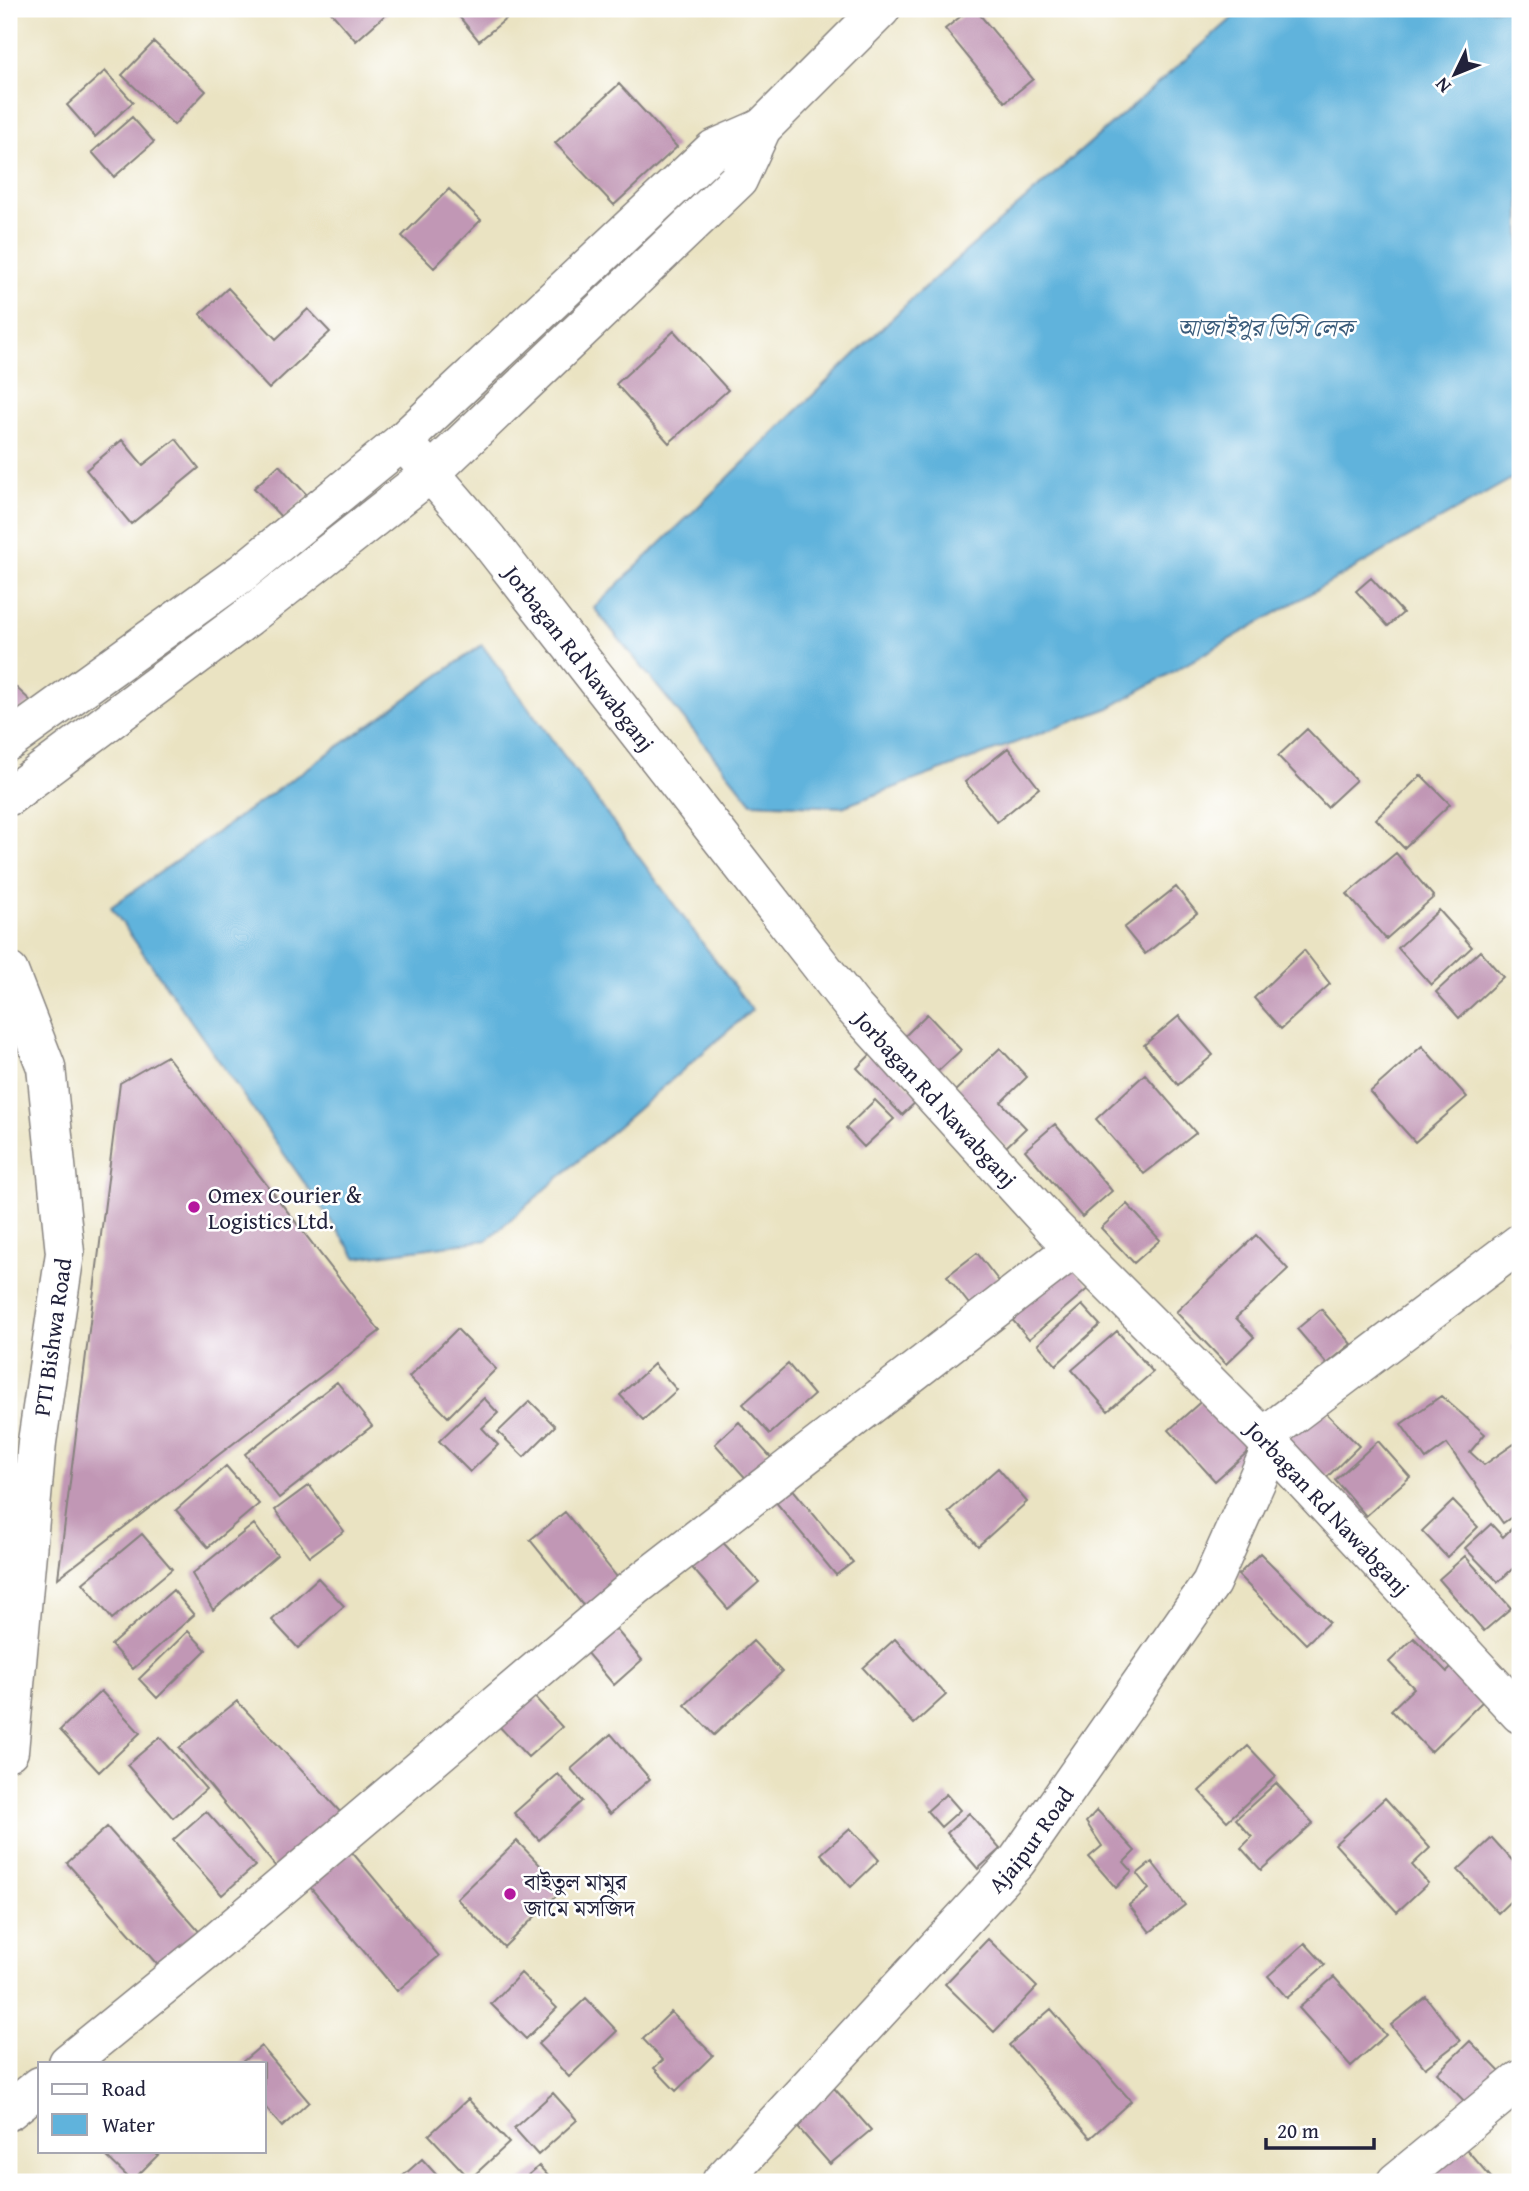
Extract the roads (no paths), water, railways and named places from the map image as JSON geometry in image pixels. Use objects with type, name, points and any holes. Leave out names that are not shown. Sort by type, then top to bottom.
[{"type":"main road","points":[[9,796],[248,617],[432,471],[738,180],[762,128],[881,9]]},
{"type":"main road","points":[[9,741],[243,573],[403,441],[714,149],[762,128]]},
{"type":"main road","name":"Jorbagan Rd Nawabganj","points":[[403,441],[432,471],[853,1007],[1074,1248],[1268,1441],[1520,1714]]},
{"type":"main road","name":"PTI Bishwa Road","points":[[9,972],[46,1067],[65,1253],[37,1442],[9,1751]]},
{"type":"main road","points":[[1268,1441],[1520,1243]]},
{"type":"main road","points":[[69,2062],[207,1950],[635,1587],[1074,1248]]},
{"type":"main road","name":"Ajaipur Road","points":[[721,2182],[1017,1861],[1212,1583],[1268,1441]]},
{"type":"main road","points":[[1396,2182],[1520,2080]]},
{"type":"main road","points":[[9,2111],[38,2088]]},
{"type":"water","name":"আজাইপুর ডিসি লেক","points":[[1243,9],[1520,9],[1520,474],[1109,708],[842,807],[752,803],[594,608],[917,294]]},
{"type":"water","points":[[482,645],[752,1010],[487,1240],[357,1258],[111,907]]},
{"type":"place","name":"Omex Courier & Logistics Ltd.","points":[[194,1207]]},
{"type":"place","name":"বাইতুল মামুর জামে মসজিদ","points":[[510,1894]]}]
